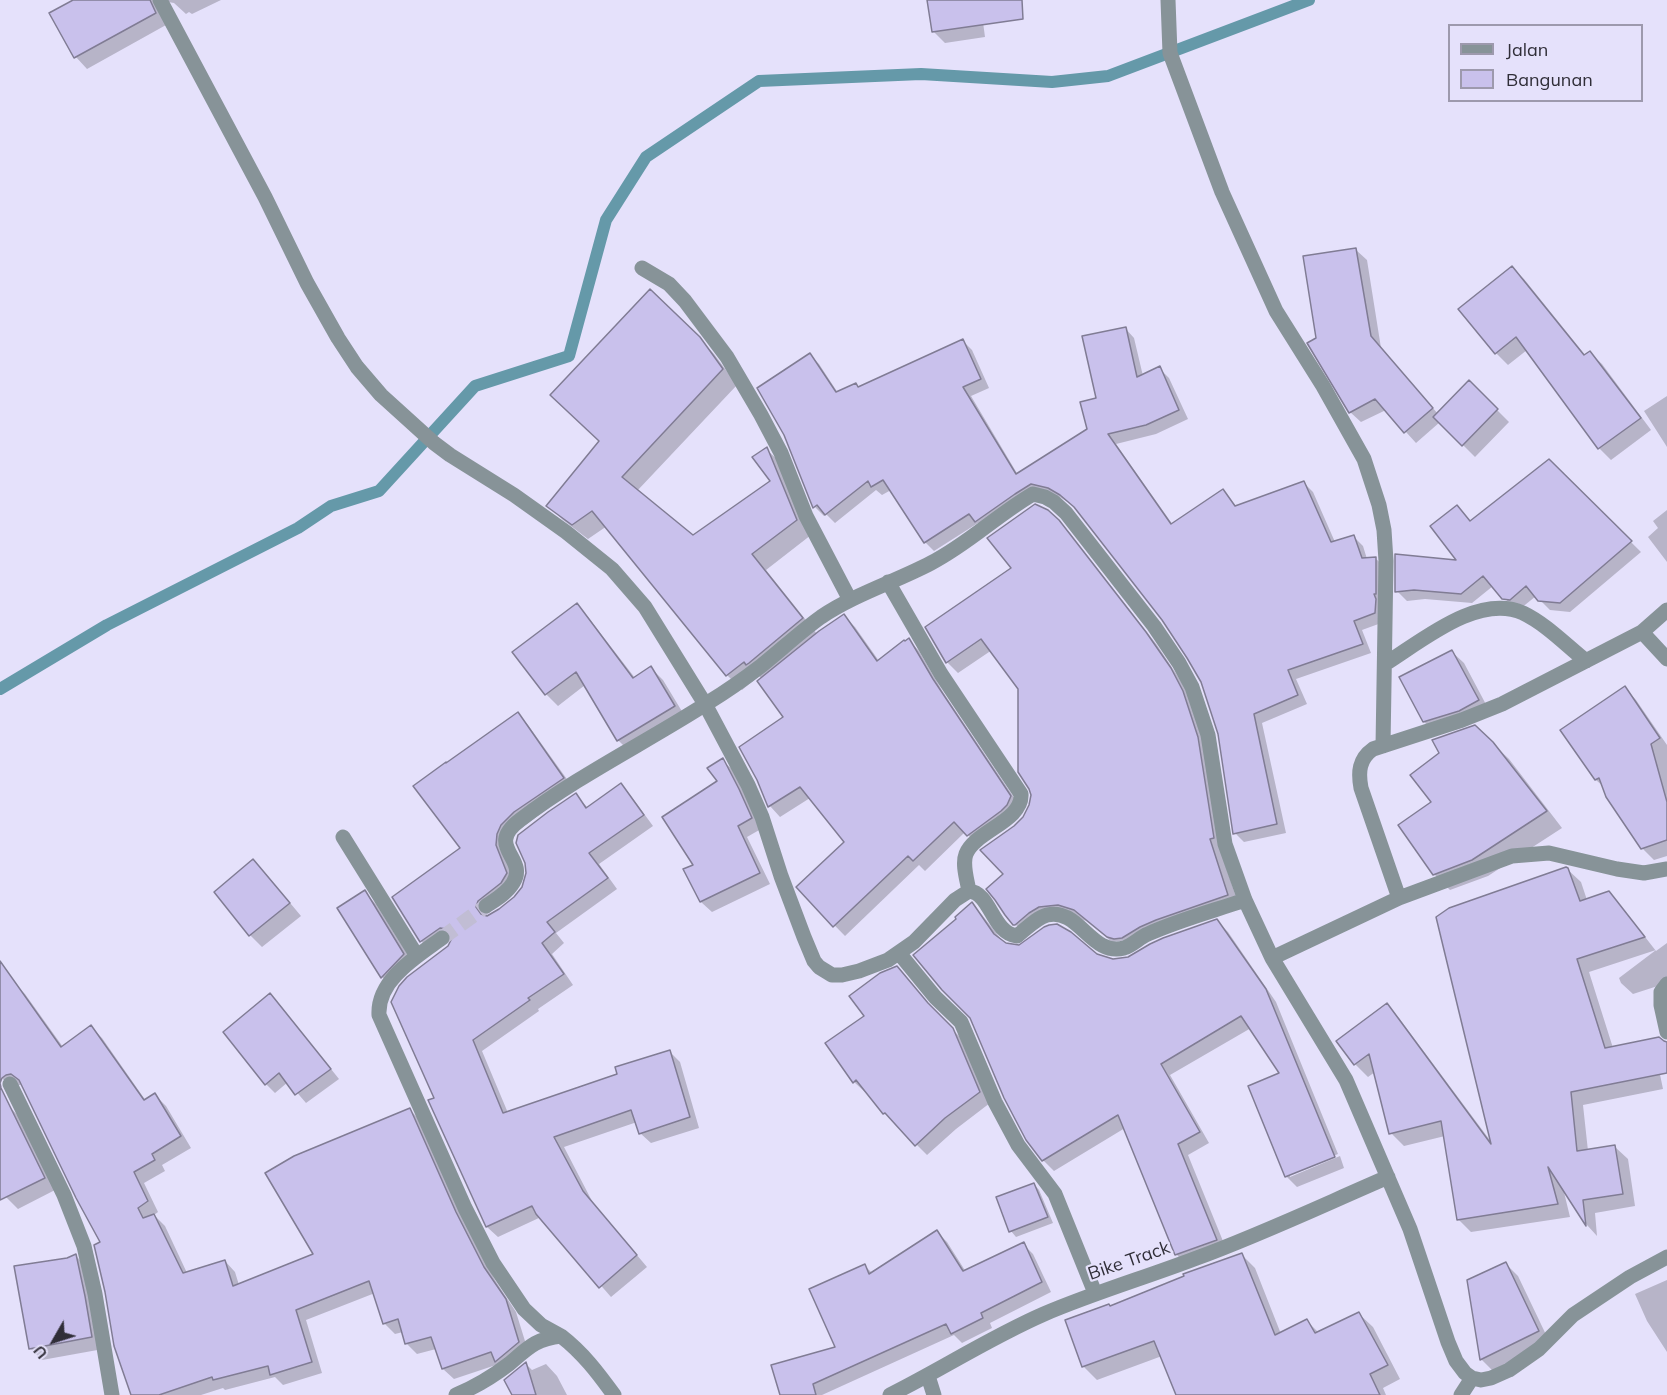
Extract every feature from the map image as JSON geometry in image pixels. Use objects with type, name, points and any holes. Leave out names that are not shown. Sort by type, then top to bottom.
[{"type":"street","points":[[160,0],[265,197],[307,283],[357,367],[381,395],[434,443],[552,521],[612,570],[645,607],[705,704],[748,785],[762,816],[781,876],[814,961],[826,972],[832,975],[842,975],[879,964],[899,953],[914,942],[955,900],[969,891],[979,894],[1001,927],[1010,935],[1017,936],[1046,915],[1058,914],[1068,917],[1095,941],[1113,948],[1124,948],[1147,934],[1245,900]]},
{"type":"street","points":[[1168,0],[1170,53],[1222,192],[1276,311],[1329,396],[1364,459],[1379,506],[1384,530],[1383,746]]},
{"type":"street","points":[[642,268],[669,285],[685,301],[727,357],[781,453],[807,516],[850,600]]},
{"type":"street","points":[[486,906],[506,892],[518,873],[517,866],[506,848],[505,841],[508,831],[546,801],[705,704],[759,667],[822,617],[850,600],[931,564],[954,550],[1018,502],[1033,494],[1045,497],[1066,513],[1147,616],[1179,663],[1192,687],[1208,735],[1225,844],[1245,900],[1272,958],[1346,1080],[1410,1229],[1456,1361],[1472,1378],[1481,1380],[1509,1370],[1539,1349],[1573,1315],[1629,1276],[1667,1257]]},
{"type":"street","points":[[888,582],[941,674],[1021,794],[1022,801],[1014,812],[974,843],[965,855],[969,891]]},
{"type":"street","points":[[1385,664],[1457,618],[1494,609],[1509,609],[1524,614],[1544,626],[1586,660]]},
{"type":"street","points":[[1399,898],[1361,788],[1360,768],[1368,753],[1502,704],[1641,632],[1667,610]]},
{"type":"street","points":[[1641,632],[1667,659]]},
{"type":"street","points":[[343,837],[417,956]]},
{"type":"street","points":[[1272,958],[1399,898],[1512,856],[1549,853],[1644,873],[1667,869]]},
{"type":"street","points":[[442,938],[417,956],[383,991],[378,1004],[383,1026],[465,1208],[493,1263],[524,1309],[542,1325],[579,1350],[614,1395]]},
{"type":"street","points":[[899,953],[935,997],[961,1022],[995,1102],[1018,1145],[1055,1194],[1095,1293]]},
{"type":"street","points":[[1667,984],[1661,992],[1661,1005],[1667,1032]]},
{"type":"street","points":[[10,1084],[59,1185],[84,1246],[95,1294],[112,1395]]},
{"type":"street","name":"Bike Track","points":[[890,1395],[1042,1315],[1095,1293],[1249,1238],[1388,1177]]},
{"type":"street","points":[[456,1395],[492,1376],[528,1348],[546,1338],[561,1336]]},
{"type":"street","points":[[928,1376],[934,1395]]},
{"type":"street","points":[[1461,1395],[1472,1378]]},
{"type":"building","points":[[73,0],[150,0],[156,13],[74,58],[49,13]]},
{"type":"building","points":[[927,0],[1022,0],[1023,19],[932,32]]},
{"type":"building","points":[[1356,248],[1371,336],[1433,408],[1404,433],[1375,399],[1349,413],[1307,343],[1316,338],[1303,256]]},
{"type":"building","points":[[1512,266],[1584,355],[1590,351],[1641,418],[1598,449],[1516,337],[1495,354],[1458,309]]},
{"type":"building","points":[[650,289],[700,337],[723,369],[622,477],[693,535],[770,481],[752,457],[767,447],[797,520],[752,554],[803,618],[749,663],[746,665],[744,662],[726,676],[592,511],[572,525],[546,506],[599,441],[550,395]]},
{"type":"building","points":[[1126,327],[1137,377],[1160,366],[1179,410],[1146,425],[1108,434],[1171,524],[1223,489],[1235,506],[1304,481],[1331,542],[1354,535],[1362,558],[1376,557],[1375,613],[1354,621],[1363,644],[1288,670],[1298,695],[1254,714],[1277,824],[1233,834],[1218,734],[1201,682],[1162,620],[1074,507],[1060,495],[1048,488],[1031,484],[975,522],[969,514],[924,543],[883,480],[871,487],[868,481],[825,515],[817,505],[813,508],[784,435],[757,388],[810,353],[836,392],[856,383],[858,387],[963,339],[981,379],[963,387],[1016,474],[1087,429],[1080,402],[1096,398],[1082,336]]},
{"type":"building","points":[[1469,380],[1498,409],[1462,446],[1433,417]]},
{"type":"building","points":[[1549,459],[1632,541],[1560,603],[1538,601],[1526,586],[1510,600],[1502,599],[1483,576],[1461,594],[1414,590],[1395,592],[1395,554],[1456,560],[1430,526],[1457,505],[1470,521]]},
{"type":"building","points":[[1035,504],[1048,510],[1059,520],[1146,632],[1171,668],[1183,691],[1198,737],[1214,838],[1210,839],[1228,895],[1156,920],[1122,938],[1107,937],[1074,910],[1058,905],[1039,907],[1013,925],[986,889],[1003,874],[980,850],[1023,817],[1031,795],[1018,772],[1018,689],[981,639],[946,663],[925,627],[1011,568],[987,538]]},
{"type":"building","points":[[577,603],[633,678],[651,666],[675,706],[617,741],[576,672],[545,695],[512,652]]},
{"type":"building","points":[[844,614],[877,661],[909,638],[933,679],[1011,796],[1001,811],[967,836],[954,822],[913,861],[908,856],[833,927],[796,887],[844,842],[800,787],[768,807],[757,780],[739,747],[783,717],[757,681]]},
{"type":"building","points":[[1452,650],[1479,700],[1459,711],[1423,722],[1399,677]]},
{"type":"building","points":[[1625,686],[1660,738],[1651,744],[1667,802],[1667,840],[1641,849],[1606,797],[1599,778],[1595,780],[1560,730]]},
{"type":"building","points":[[518,712],[564,778],[514,812],[501,825],[496,845],[507,873],[501,883],[478,901],[476,907],[481,914],[487,916],[499,909],[522,887],[526,873],[525,863],[516,843],[518,835],[576,793],[586,808],[621,783],[644,815],[589,853],[608,878],[547,922],[555,932],[542,943],[564,974],[473,1040],[503,1113],[617,1074],[615,1067],[670,1050],[690,1117],[639,1134],[631,1110],[554,1137],[583,1191],[637,1255],[599,1288],[536,1214],[532,1206],[486,1227],[428,1100],[434,1098],[391,1002],[399,986],[407,977],[448,946],[452,938],[447,929],[440,928],[420,942],[392,897],[460,848],[413,786]]},
{"type":"building","points":[[1475,725],[1493,742],[1547,811],[1472,860],[1433,875],[1398,825],[1431,802],[1410,775],[1439,753],[1432,740]]},
{"type":"building","points":[[723,758],[752,818],[738,826],[760,873],[700,902],[683,869],[693,865],[662,817],[717,781],[707,768]]},
{"type":"building","points":[[253,859],[290,903],[249,936],[214,892]]},
{"type":"building","points":[[1566,867],[1580,901],[1609,891],[1645,937],[1577,959],[1605,1048],[1659,1037],[1667,1042],[1667,1073],[1571,1092],[1577,1151],[1615,1145],[1623,1194],[1583,1200],[1586,1226],[1548,1167],[1558,1204],[1457,1220],[1441,1121],[1389,1134],[1369,1054],[1354,1065],[1336,1041],[1387,1003],[1491,1144],[1436,917],[1449,908]]},
{"type":"building","points":[[365,890],[404,954],[381,978],[337,908]]},
{"type":"building","points":[[972,902],[994,934],[1006,943],[1019,945],[1044,927],[1057,924],[1071,932],[1097,954],[1113,959],[1128,957],[1163,938],[1217,919],[1266,989],[1335,1157],[1285,1177],[1248,1086],[1279,1073],[1241,1016],[1161,1064],[1200,1132],[1178,1144],[1217,1240],[1175,1255],[1118,1115],[1042,1161],[1026,1140],[1004,1098],[970,1018],[942,990],[913,955],[956,919],[955,917]]},
{"type":"building","points":[[0,961],[61,1047],[91,1025],[144,1100],[155,1093],[181,1136],[152,1154],[155,1160],[134,1172],[148,1201],[138,1208],[143,1218],[154,1214],[183,1273],[225,1260],[233,1286],[313,1254],[265,1173],[294,1156],[410,1108],[456,1212],[484,1267],[506,1299],[519,1342],[495,1362],[491,1352],[442,1369],[431,1337],[405,1344],[398,1319],[383,1324],[369,1281],[296,1310],[312,1362],[270,1375],[268,1366],[213,1380],[212,1377],[159,1395],[131,1395],[114,1346],[94,1245],[100,1242],[19,1080],[11,1074],[2,1078],[0,1083]]},
{"type":"building","points":[[897,966],[953,1028],[980,1092],[945,1118],[915,1146],[885,1113],[883,1114],[856,1080],[853,1083],[825,1043],[864,1016],[849,996],[880,973]]},
{"type":"building","points":[[270,993],[331,1069],[295,1095],[279,1073],[265,1085],[223,1032]]},
{"type":"building","points":[[0,1083],[45,1178],[0,1200]]},
{"type":"building","points":[[1034,1183],[1048,1217],[1009,1232],[996,1197]]},
{"type":"building","points":[[937,1230],[963,1271],[1024,1242],[1042,1282],[981,1313],[983,1318],[951,1334],[946,1324],[813,1384],[816,1395],[780,1395],[771,1365],[835,1347],[809,1289],[865,1264],[869,1274]]},
{"type":"building","points":[[1242,1253],[1275,1335],[1307,1319],[1315,1333],[1359,1312],[1388,1365],[1370,1374],[1380,1395],[1176,1395],[1154,1341],[1082,1367],[1065,1320],[1109,1304],[1110,1306],[1184,1276],[1183,1274]]},
{"type":"building","points":[[76,1254],[92,1337],[29,1349],[14,1266],[67,1258]]},
{"type":"building","points":[[1506,1262],[1539,1331],[1480,1360],[1467,1280]]},
{"type":"building","points":[[526,1362],[536,1395],[512,1395],[504,1380]]},
{"type":"waterway","points":[[0,689],[107,625],[298,528],[331,506],[379,491],[475,386],[569,356],[606,220],[646,157],[759,81],[921,74],[1052,82],[1108,76],[1309,0]]},
{"type":"tunnel","points":[[442,938],[486,906]]}]
